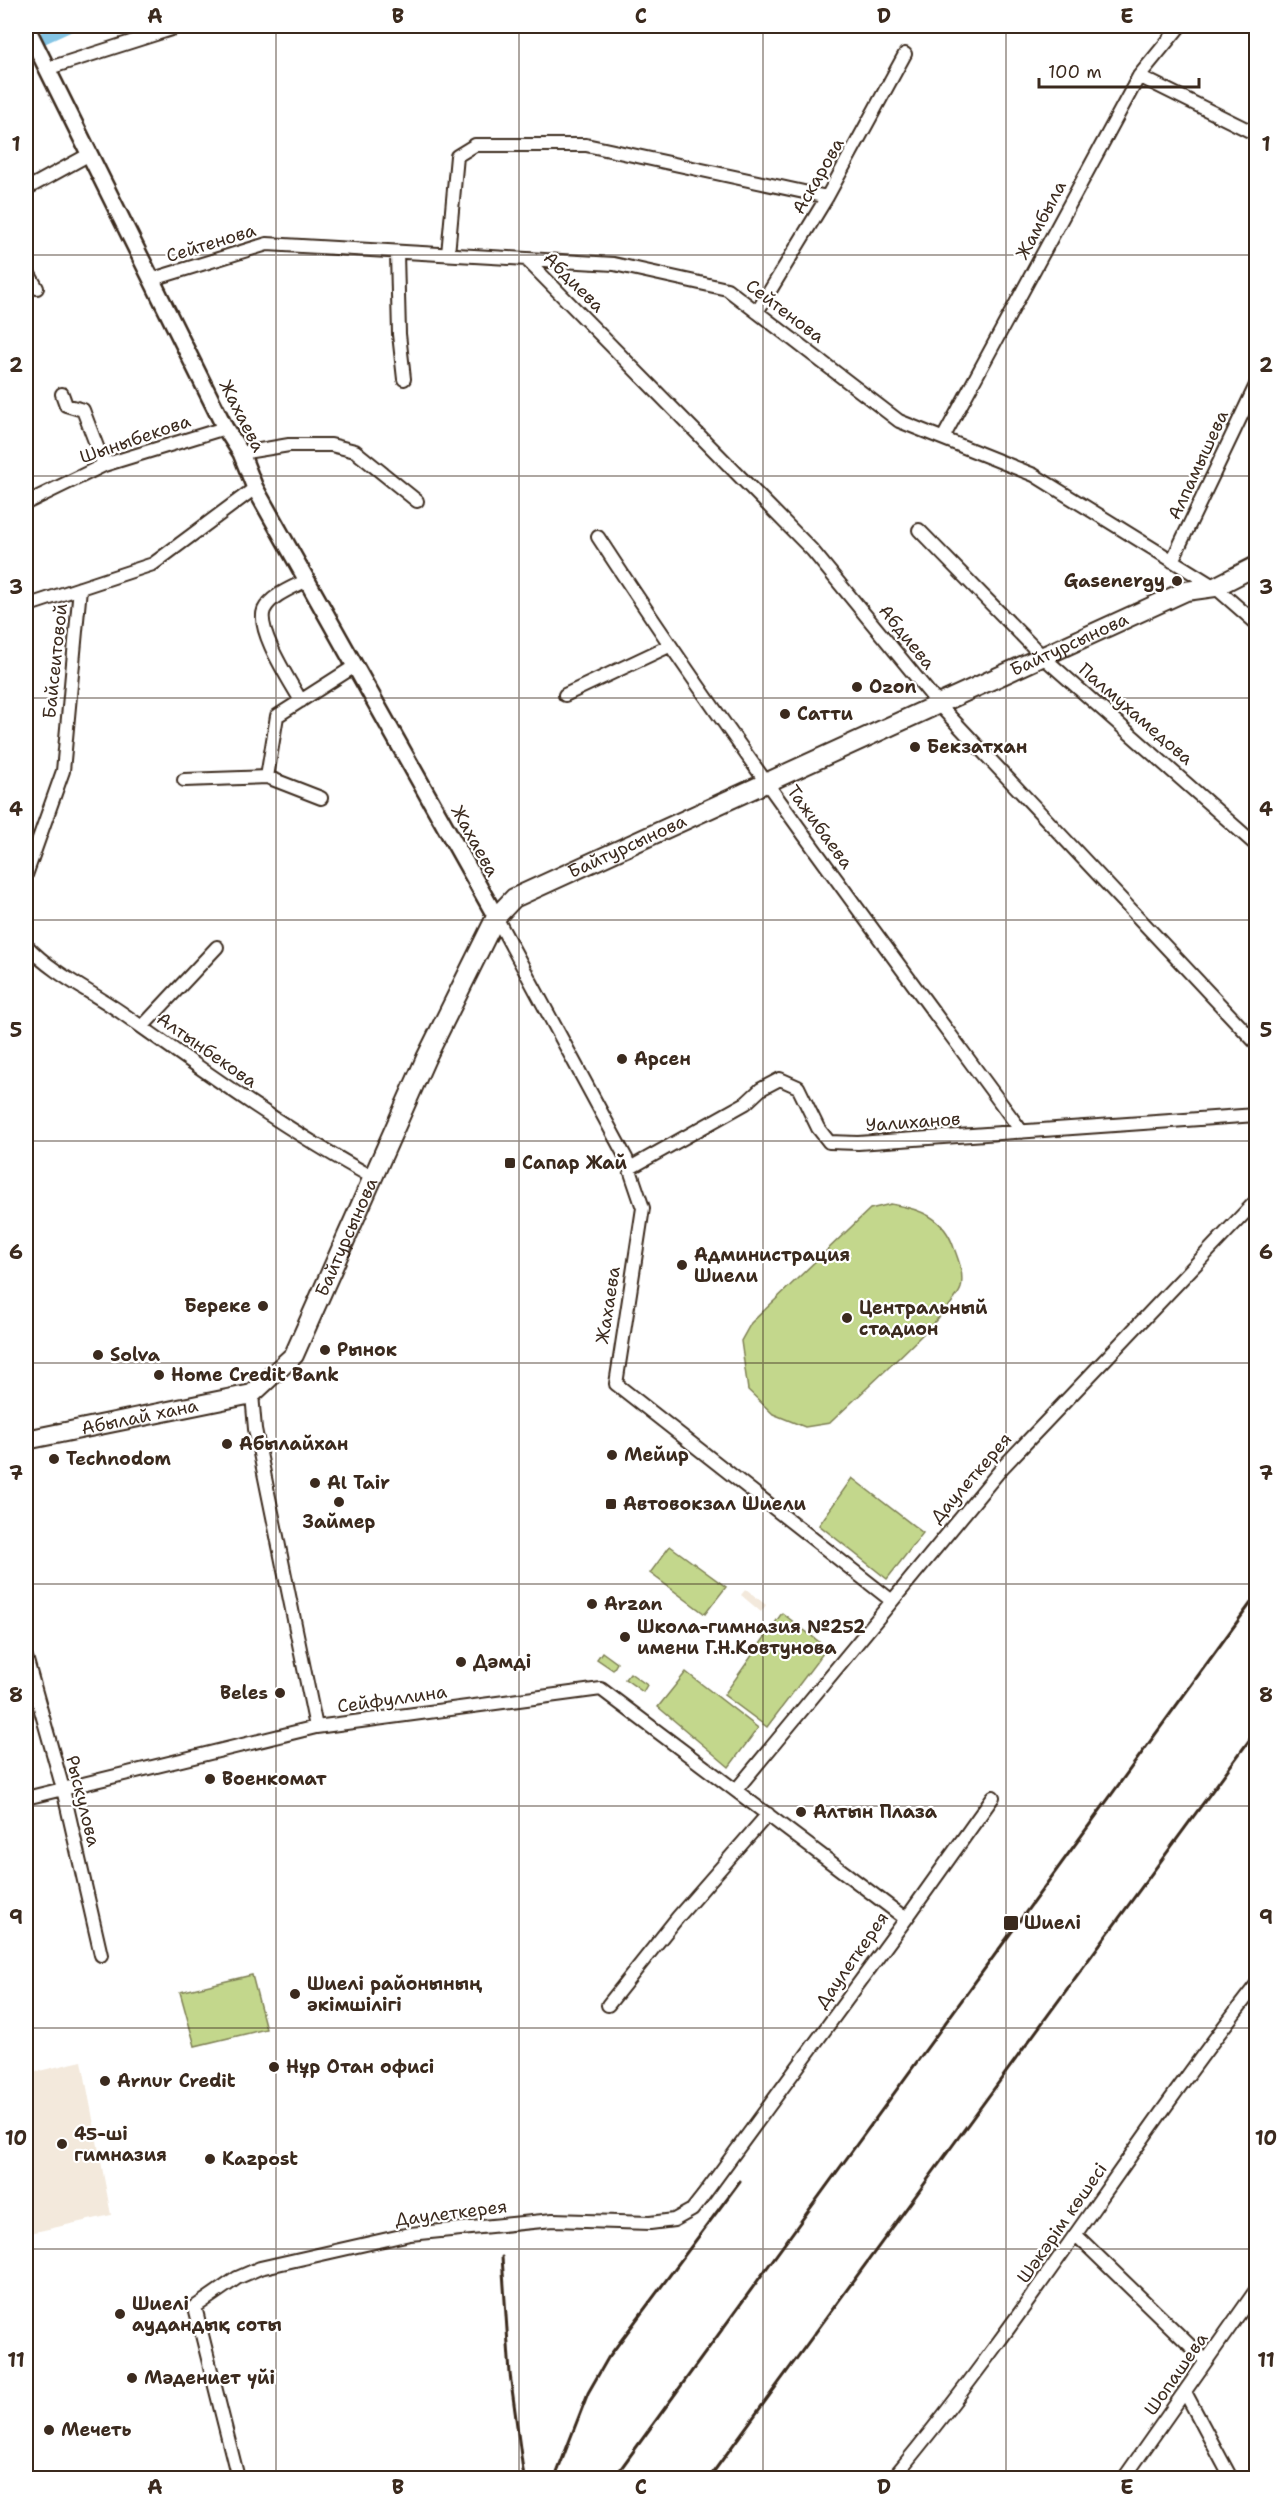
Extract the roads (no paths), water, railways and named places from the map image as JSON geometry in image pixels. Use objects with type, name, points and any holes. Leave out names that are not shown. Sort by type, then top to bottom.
[{"type":"main road","name":"Байтурсынова","points":[[252,1394],[294,1355],[426,1058],[496,917],[514,898],[940,706],[1186,591],[1215,587],[1257,566]]},
{"type":"main road","name":"Абылай хана","points":[[26,1440],[252,1394]]},
{"type":"street","name":"Жахаева","points":[[26,26],[225,428],[241,453],[255,488],[496,917],[630,1168],[643,1208],[616,1384],[892,1601]]},
{"type":"street","points":[[45,67],[181,26]]},
{"type":"street","name":"Жамбыла","points":[[943,438],[1139,76],[1180,26]]},
{"type":"street","name":"Аскарова","points":[[757,312],[827,197],[905,54]]},
{"type":"street","points":[[1139,76],[1257,134]]},
{"type":"street","points":[[448,254],[457,156],[475,145],[586,145],[827,197]]},
{"type":"street","points":[[26,189],[90,154]]},
{"type":"street","name":"Сейтенова","points":[[153,279],[267,244],[614,264],[727,289],[899,420],[1034,475],[1215,587],[1257,623]]},
{"type":"street","points":[[397,253],[399,334],[404,379]]},
{"type":"street","name":"Абдиева","points":[[526,259],[812,550],[940,706],[1257,1043]]},
{"type":"street","points":[[26,268],[37,288]]},
{"type":"street","name":"Алпамышева","points":[[1172,561],[1257,385]]},
{"type":"street","points":[[62,394],[66,405],[83,410],[104,465]]},
{"type":"street","name":"Шыныбекова","points":[[26,503],[104,465],[225,428]]},
{"type":"street","points":[[241,453],[289,445],[331,445],[355,451],[417,501]]},
{"type":"street","name":"Байсеитовой","points":[[26,606],[153,564],[255,488]]},
{"type":"street","name":"Палмухамедова","points":[[919,530],[1043,657],[1257,845]]},
{"type":"street","name":"Тажибаева","points":[[598,537],[669,646],[766,784],[1022,1132]]},
{"type":"street","points":[[301,701],[263,628],[264,610],[275,597],[307,580]]},
{"type":"street","name":"Байсеитовой","points":[[26,875],[63,771],[81,588]]},
{"type":"street","points":[[565,695],[669,646]]},
{"type":"street","points":[[267,777],[277,716],[355,666]]},
{"type":"street","points":[[184,780],[267,777],[321,798]]},
{"type":"street","name":"Алтынбекова","points":[[26,945],[45,966],[91,992],[317,1148],[374,1178]]},
{"type":"street","points":[[142,1027],[217,947]]},
{"type":"street","name":"Уалиханов","points":[[630,1168],[746,1102],[761,1089],[780,1079],[798,1087],[818,1128],[829,1142],[858,1143],[1257,1116]]},
{"type":"street","name":"Даулеткерея","points":[[238,2478],[195,2307],[237,2278],[260,2268],[410,2234],[554,2220],[650,2223],[674,2220],[692,2210],[906,1919],[736,1790],[1002,1468],[1257,1202]]},
{"type":"street","points":[[252,1394],[255,1429],[316,1727]]},
{"type":"street","name":"Рыскулова","points":[[26,1657],[63,1789],[102,1955]]},
{"type":"street","name":"Сейфуллина","points":[[26,1798],[316,1727],[602,1689],[736,1790]]},
{"type":"street","points":[[906,1919],[993,1797]]},
{"type":"street","points":[[608,2005],[678,1917],[768,1814]]},
{"type":"street","name":"Шәкәрім көшесі","points":[[893,2478],[935,2427],[1076,2235],[1221,2031],[1257,1985]]},
{"type":"street","points":[[1076,2235],[1206,2361]]},
{"type":"street","name":"Шопашева","points":[[1124,2478],[1257,2290]]},
{"type":"street","points":[[1185,2392],[1232,2478]]},
{"type":"waterway","points":[[45,37],[69,26]]},
{"type":"railway","points":[[614,2478],[1256,1596]]},
{"type":"railway","points":[[709,2478],[1256,1731]]},
{"type":"railway","points":[[555,2478],[588,2393],[608,2358],[740,2181]]},
{"type":"railway","points":[[502,2257],[510,2374],[524,2478]]},
{"type":"place","name":"Gasenergy","points":[[1177,581]]},
{"type":"place","name":"Ozon","points":[[857,687]]},
{"type":"place","name":"Сатти","points":[[785,714]]},
{"type":"place","name":"Бекзатхан","points":[[915,747]]},
{"type":"place","name":"Арсен","points":[[622,1059]]},
{"type":"place","name":"Сапар Жай","points":[[510,1163]]},
{"type":"place","name":"Администрация Шиели","points":[[682,1265]]},
{"type":"place","name":"Береке","points":[[263,1306]]},
{"type":"place","name":"Центральный стадион","points":[[847,1318]]},
{"type":"place","name":"Рынок","points":[[325,1350]]},
{"type":"place","name":"Solva","points":[[98,1355]]},
{"type":"place","name":"Home Credit Bank","points":[[159,1375]]},
{"type":"place","name":"Абылайхан","points":[[227,1444]]},
{"type":"place","name":"Мейир","points":[[612,1455]]},
{"type":"place","name":"Technodom","points":[[54,1459]]},
{"type":"place","name":"Al Tair","points":[[315,1483]]},
{"type":"place","name":"Займер","points":[[339,1502]]},
{"type":"place","name":"Автовокзал Шиели","points":[[611,1504]]},
{"type":"place","name":"Arzan","points":[[592,1604]]},
{"type":"place","name":"Школа-гимназия №252 имени Г.Н.Ковтунова","points":[[625,1637]]},
{"type":"place","name":"Дәмді","points":[[461,1662]]},
{"type":"place","name":"Beles","points":[[280,1693]]},
{"type":"place","name":"Военкомат","points":[[210,1779]]},
{"type":"place","name":"Алтын Плаза","points":[[801,1812]]},
{"type":"place","name":"Шиелі","points":[[1011,1923]]},
{"type":"place","name":"Шиелі районының әкімшілігі","points":[[295,1994]]},
{"type":"place","name":"Нұр Отан офисі","points":[[274,2067]]},
{"type":"place","name":"Arnur Credit","points":[[105,2081]]},
{"type":"place","name":"45-ші гимназия","points":[[62,2144]]},
{"type":"place","name":"Kazpost","points":[[210,2159]]},
{"type":"place","name":"Шиелі аудандық соты","points":[[120,2314]]},
{"type":"place","name":"Мәдениет үйі","points":[[132,2378]]},
{"type":"place","name":"Мечеть","points":[[49,2430]]}]
